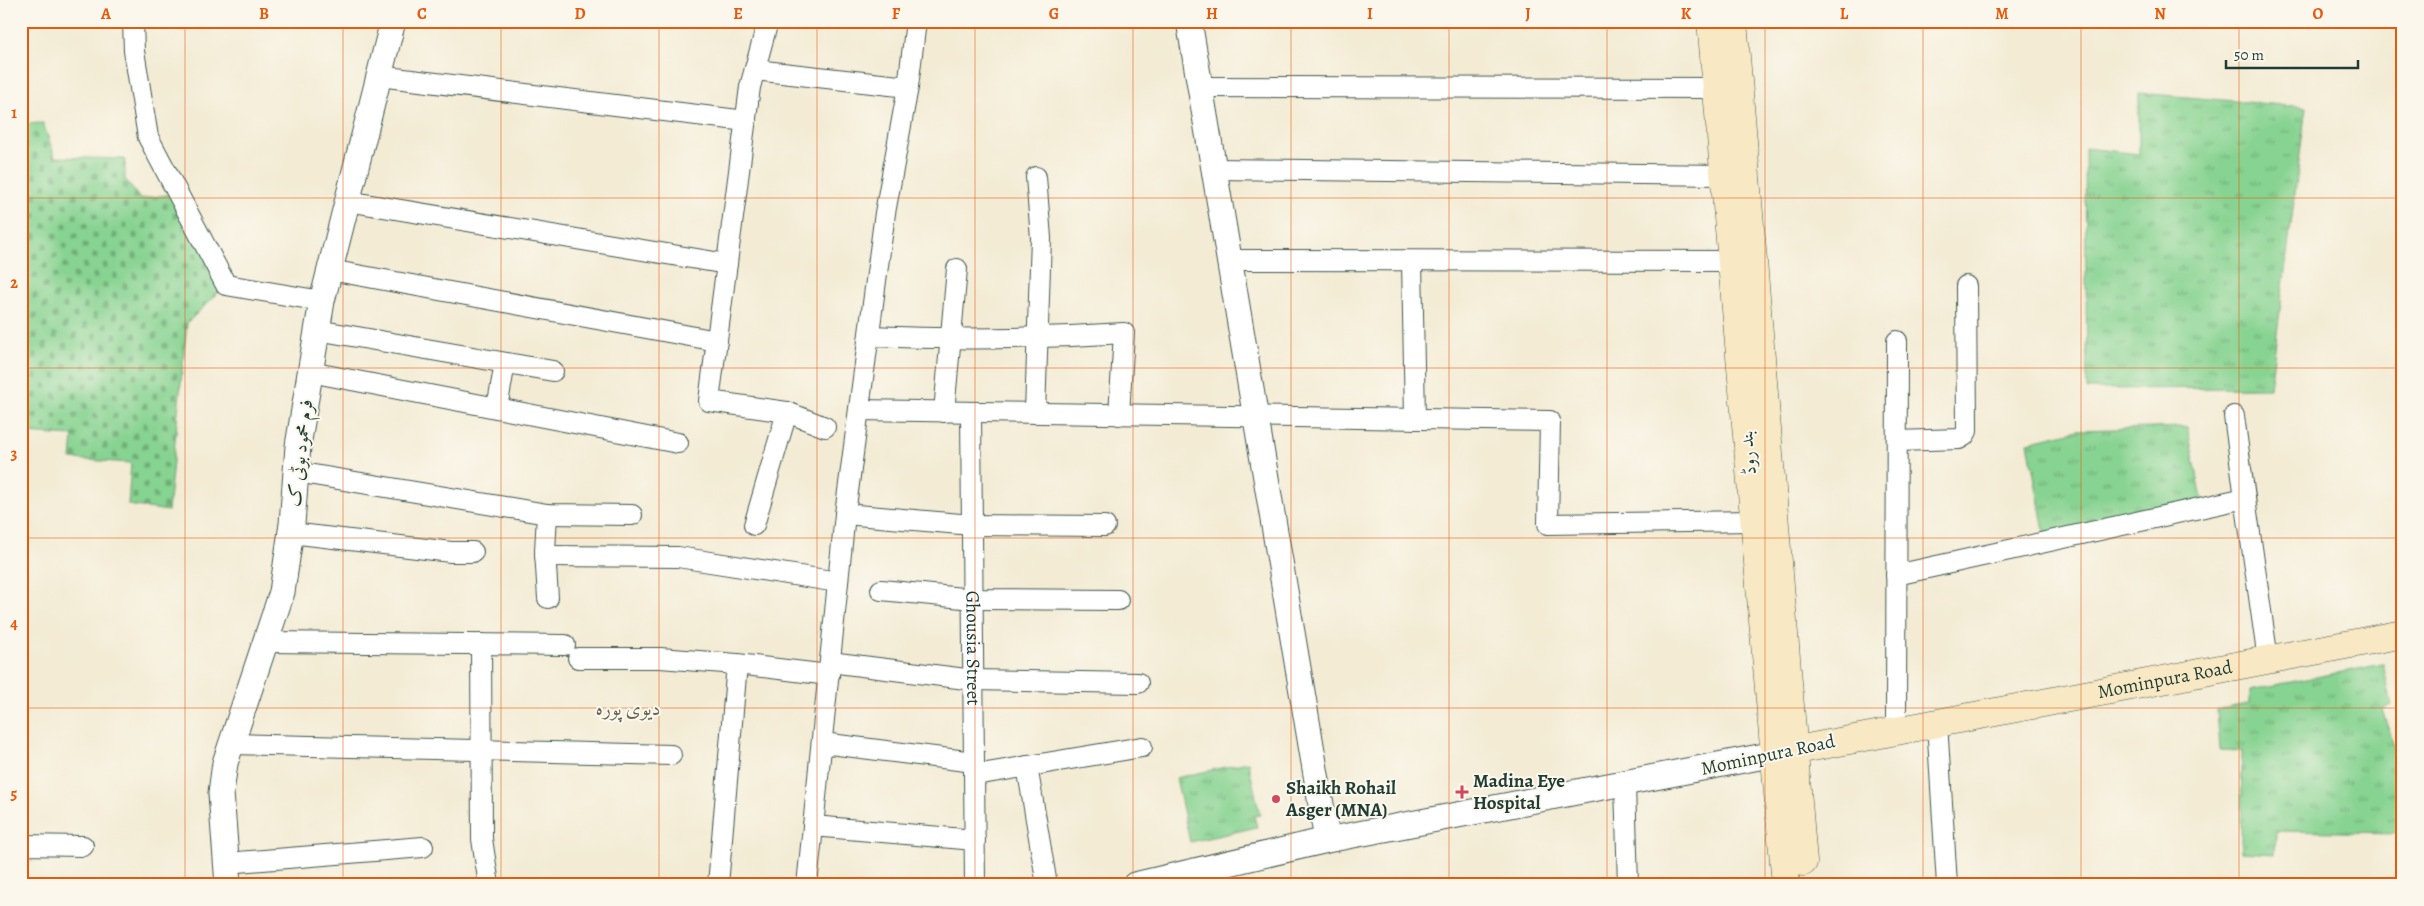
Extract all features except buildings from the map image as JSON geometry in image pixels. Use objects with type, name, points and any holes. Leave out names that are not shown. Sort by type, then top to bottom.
[{"type":"main road","name":"بند روڈ","points":[[1711,21],[1754,522],[1784,752],[1805,885]]},
{"type":"main road","name":"بند روڈ","points":[[1733,21],[1784,752],[1786,885]]},
{"type":"main road","name":"Mominpura Road","points":[[1784,752],[2403,634]]},
{"type":"street","points":[[133,21],[134,51],[148,137],[226,285],[322,301]]},
{"type":"street","name":"فرم محمود بوٹی ک","points":[[227,874],[221,793],[225,763],[282,592],[291,533],[298,446],[322,301],[393,21]]},
{"type":"street","points":[[768,21],[755,70],[746,121],[709,401],[787,412],[825,428]]},
{"type":"street","points":[[808,885],[845,514],[885,213],[908,87],[916,21]]},
{"type":"street","points":[[1188,21],[1327,840]]},
{"type":"street","points":[[755,70],[908,87]]},
{"type":"street","points":[[379,76],[746,121]]},
{"type":"street","points":[[1200,87],[1716,88]]},
{"type":"street","points":[[1213,170],[1724,175]]},
{"type":"street","points":[[1035,414],[1041,238],[1036,177]]},
{"type":"street","points":[[347,201],[727,264]]},
{"type":"street","points":[[1229,260],[1732,261]]},
{"type":"street","points":[[1412,260],[1415,419]]},
{"type":"street","points":[[944,412],[958,269]]},
{"type":"street","points":[[330,270],[717,341]]},
{"type":"street","points":[[1897,441],[1959,439],[1967,431],[1966,286]]},
{"type":"street","points":[[317,330],[553,371]]},
{"type":"street","points":[[869,336],[951,340],[1038,339],[1124,333],[1118,415]]},
{"type":"street","points":[[1896,730],[1897,341]]},
{"type":"street","points":[[498,408],[505,363]]},
{"type":"street","points":[[310,372],[678,443]]},
{"type":"street","points":[[859,410],[1255,418],[1550,421],[1548,524],[1754,522]]},
{"type":"street","points":[[754,525],[787,412]]},
{"type":"street","name":"Ghousia Street","points":[[971,412],[976,885]]},
{"type":"street","points":[[2234,416],[2268,660]]},
{"type":"street","points":[[296,472],[547,514],[632,515]]},
{"type":"street","points":[[1896,575],[2245,498]]},
{"type":"street","points":[[547,514],[545,556],[548,598]]},
{"type":"street","points":[[845,514],[972,525],[1105,526]]},
{"type":"street","points":[[291,533],[452,552],[473,552]]},
{"type":"street","points":[[545,556],[678,557],[838,582]]},
{"type":"street","points":[[881,590],[973,599],[1118,600]]},
{"type":"street","points":[[266,642],[481,644],[974,680],[1138,683]]},
{"type":"street","points":[[481,644],[482,839],[489,885]]},
{"type":"street","points":[[718,885],[737,664]]},
{"type":"street","points":[[1937,722],[1947,885]]},
{"type":"street","points":[[822,743],[974,768],[1027,766],[1142,747]]},
{"type":"street","points":[[232,744],[671,755]]},
{"type":"street","name":"Mominpura Road","points":[[1135,885],[1327,840],[1784,752]]},
{"type":"street","points":[[1027,766],[1047,885]]},
{"type":"street","points":[[1625,784],[1628,885]]},
{"type":"street","points":[[813,826],[975,840]]},
{"type":"street","points":[[21,845],[83,846]]},
{"type":"street","points":[[227,874],[423,848]]},
{"type":"green space","points":[[2139,93],[2306,107],[2270,388],[2087,389],[2085,148],[2139,154]]},
{"type":"green space","points":[[43,123],[55,157],[125,159],[125,179],[140,199],[178,193],[226,285],[187,323],[168,511],[128,505],[131,463],[71,459],[73,436],[24,433],[24,318],[21,318],[21,124]]},
{"type":"green space","points":[[2187,427],[2204,507],[2046,542],[2028,442],[2078,430]]},
{"type":"green space","points":[[2383,664],[2392,705],[2382,710],[2403,773],[2403,833],[2276,831],[2275,854],[2241,852],[2242,751],[2220,750],[2217,710],[2250,703],[2250,690]]},
{"type":"green space","points":[[1248,762],[1260,815],[1254,816],[1257,827],[1190,842],[1176,778]]},
{"type":"green space","points":[[2403,879],[2403,885],[2211,885],[2211,880]]},
{"type":"place","name":"Madina Eye Hospital","points":[[1462,792]]},
{"type":"place","name":"Shaikh Rohail Asger (MNA)","points":[[1276,799]]},
{"type":"district","name":"دیوی پورہ","points":[[628,708]]}]
